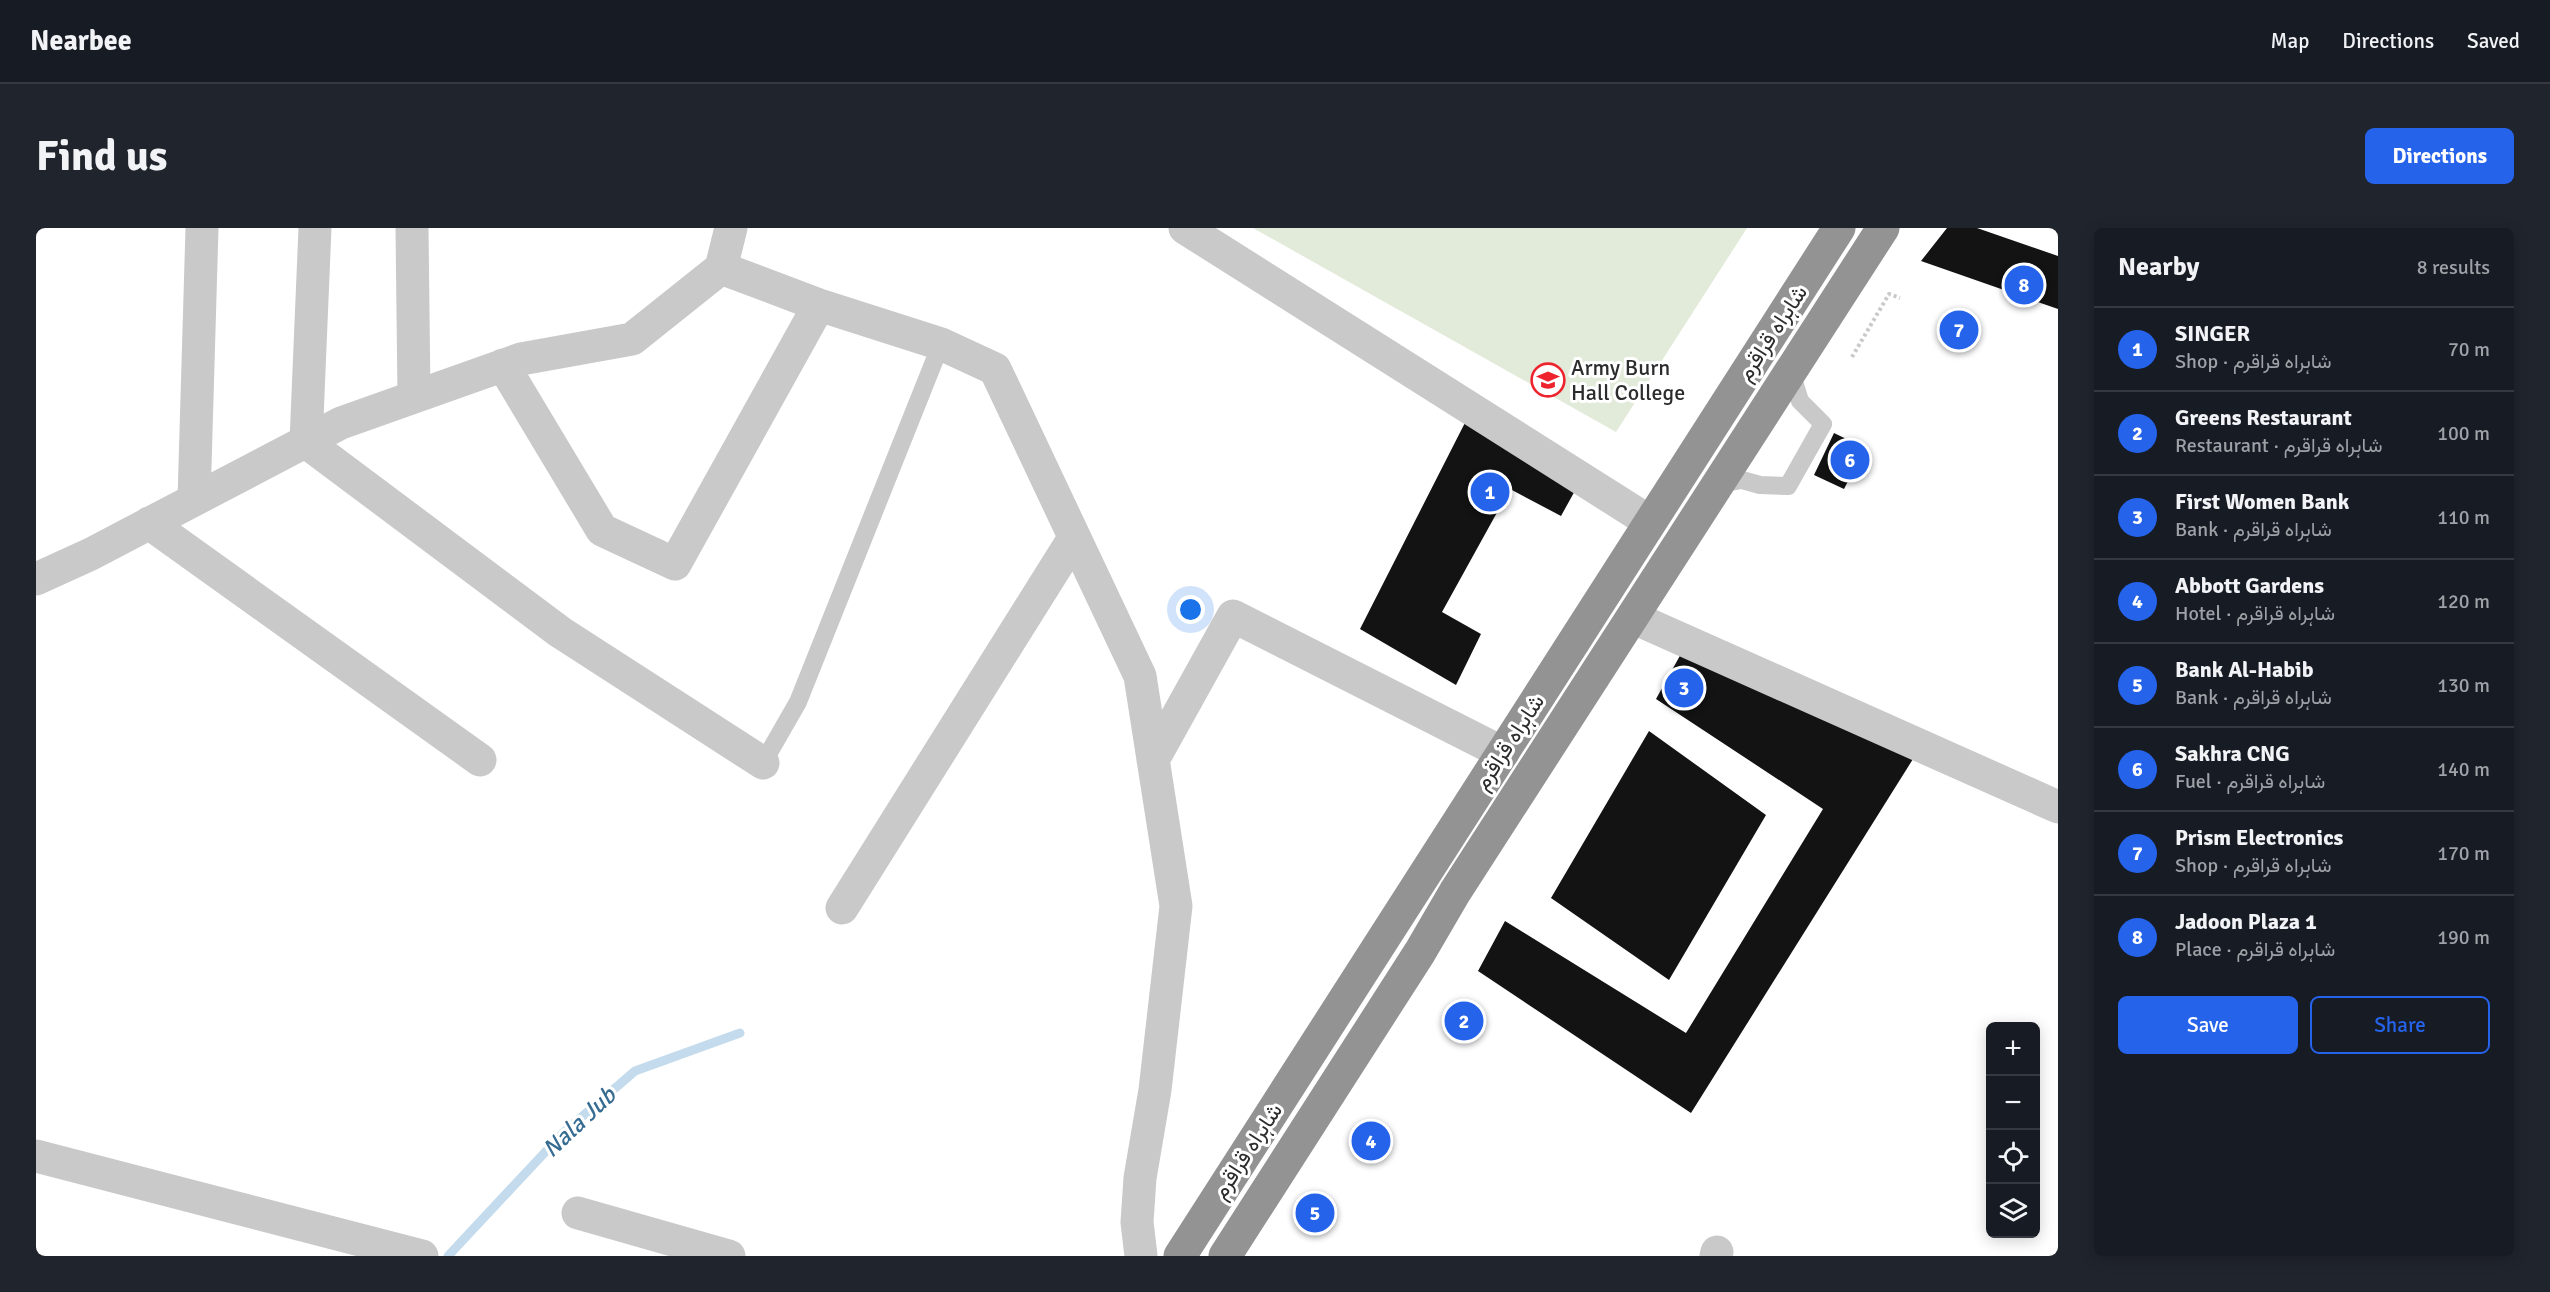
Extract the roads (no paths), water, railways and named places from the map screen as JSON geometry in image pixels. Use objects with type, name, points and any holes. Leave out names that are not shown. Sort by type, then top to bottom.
[{"type":"highway","name":"شاہراہ قراقرم","points":[[1180,1256],[1839,228]]},
{"type":"highway","name":"شاہراہ قراقرم","points":[[1225,1256],[1420,952],[1455,892],[1634,618],[1883,228]]},
{"type":"street","points":[[194,500],[202,228]]},
{"type":"street","points":[[306,442],[315,228]]},
{"type":"street","points":[[412,228],[414,396]]},
{"type":"street","points":[[36,579],[91,554],[341,423],[521,359],[632,339],[721,268],[731,228]]},
{"type":"street","points":[[1185,228],[1650,522]]},
{"type":"street","points":[[721,268],[819,305],[941,344],[995,369],[1140,676],[1176,906],[1155,1090],[1140,1178],[1137,1222],[1141,1256]]},
{"type":"street","points":[[503,365],[602,530],[675,564],[819,305]]},
{"type":"street","points":[[306,442],[560,632],[763,763]]},
{"type":"street","points":[[149,523],[480,760]]},
{"type":"street","points":[[842,908],[1074,538]]},
{"type":"street","points":[[1153,760],[1233,616],[1503,753]]},
{"type":"street","points":[[1634,618],[2058,807]]},
{"type":"street","points":[[36,1156],[422,1256]]},
{"type":"street","points":[[578,1213],[729,1256]]},
{"type":"lane","points":[[763,763],[798,702],[941,344]]},
{"type":"lane","points":[[1719,484],[1742,480],[1760,485],[1788,486],[1823,424],[1800,401],[1791,372]]},
{"type":"waterway","name":"Nala Jub","points":[[448,1256],[563,1133],[635,1071],[740,1033]]},
{"type":"place","name":"Jadoon Plaza 1","points":[[2024,285]]},
{"type":"place","name":"Prism Electronics","points":[[1959,330]]},
{"type":"place","name":"Army Burn Hall College","points":[[1548,380]]},
{"type":"place","name":"Sakhra CNG","points":[[1850,460]]},
{"type":"place","name":"SINGER","points":[[1490,492]]},
{"type":"place","name":"First Women Bank","points":[[1684,688]]},
{"type":"place","name":"Greens Restaurant","points":[[1464,1021]]},
{"type":"place","name":"Abbott Gardens","points":[[1371,1141]]},
{"type":"place","name":"Bank Al-Habib","points":[[1315,1213]]}]
